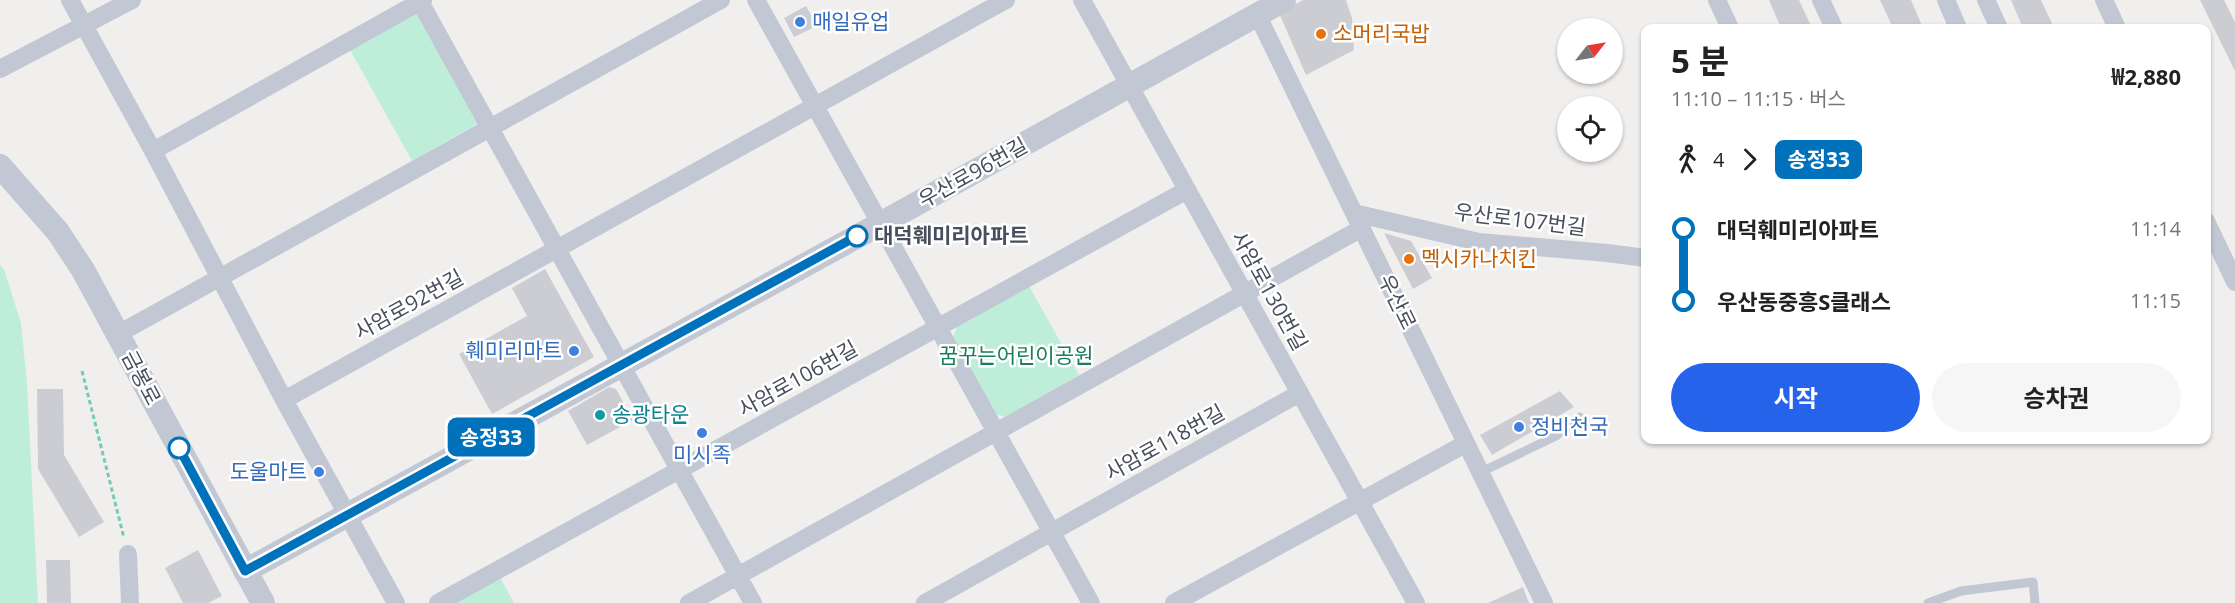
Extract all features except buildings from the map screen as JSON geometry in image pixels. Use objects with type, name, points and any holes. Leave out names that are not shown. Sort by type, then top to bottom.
[{"type":"street","points":[[70,0],[153,151],[284,400],[396,603]]},
{"type":"street","points":[[0,69],[132,0]]},
{"type":"street","points":[[118,334],[721,0]]},
{"type":"street","points":[[756,0],[1091,603]]},
{"type":"street","points":[[557,249],[1006,0]]},
{"type":"street","name":"사암로130번길","points":[[1082,0],[1360,501],[1411,601]]},
{"type":"street","name":"우산로96번길","points":[[245,571],[1130,86],[1254,7],[1284,0]]},
{"type":"street","points":[[1717,0],[1728,24]]},
{"type":"street","points":[[1821,0],[1832,24]]},
{"type":"street","points":[[1946,0],[1956,24]]},
{"type":"street","points":[[1986,0],[1997,24]]},
{"type":"street","points":[[2103,0],[2115,24]]},
{"type":"street","points":[[153,151],[420,1],[753,603]]},
{"type":"street","name":"우산로","points":[[1254,7],[1544,603]]},
{"type":"street","name":"금봉로","points":[[0,166],[69,247],[263,603]]},
{"type":"street","points":[[938,327],[1187,190]]},
{"type":"street","points":[[689,603],[1245,293],[1358,220]]},
{"type":"street","name":"우산로107번길","points":[[1358,220],[1479,242],[1641,257]]},
{"type":"street","points":[[2211,232],[2235,282]]},
{"type":"street","name":"사암로92번길","points":[[284,400],[557,249]]},
{"type":"street","name":"사암로106번길","points":[[679,470],[938,327]]},
{"type":"street","name":"사암로118번길","points":[[1052,532],[1300,393]]},
{"type":"street","points":[[1174,603],[1465,444]]},
{"type":"street","points":[[438,603],[679,470]]},
{"type":"street","points":[[926,603],[1052,532]]},
{"type":"street","points":[[128,554],[130,603]]},
{"type":"lane","points":[[1479,473],[1556,436],[1580,417]]},
{"type":"lane","points":[[1928,603],[1961,591],[2033,582],[2035,603]]},
{"type":"path","points":[[82,371],[128,554]]},
{"type":"green space","points":[[417,12],[479,123],[412,161],[350,50]]},
{"type":"green space","points":[[0,265],[4,269],[21,323],[27,383],[38,603],[0,603]]},
{"type":"green space","name":"꿈꾸는어린이공원","points":[[1029,286],[1079,375],[1005,417],[995,414],[953,337],[957,327]]},
{"type":"green space","points":[[500,577],[514,603],[453,603]]},
{"type":"bus line","name":"송정33","points":[[179,448],[245,571],[857,236]]},
{"type":"place","name":"매일유업","points":[[800,22]]},
{"type":"place","name":"소머리국밥","points":[[1321,34]]},
{"type":"place","name":"대덕훼미리아파트","points":[[857,236]]},
{"type":"place","name":"멕시카나치킨","points":[[1409,259]]},
{"type":"place","name":"훼미리마트","points":[[574,351]]},
{"type":"place","name":"송광타운","points":[[600,415]]},
{"type":"place","name":"정비천국","points":[[1519,427]]},
{"type":"place","name":"미시족","points":[[702,433]]},
{"type":"place","name":"도울마트","points":[[319,472]]}]
